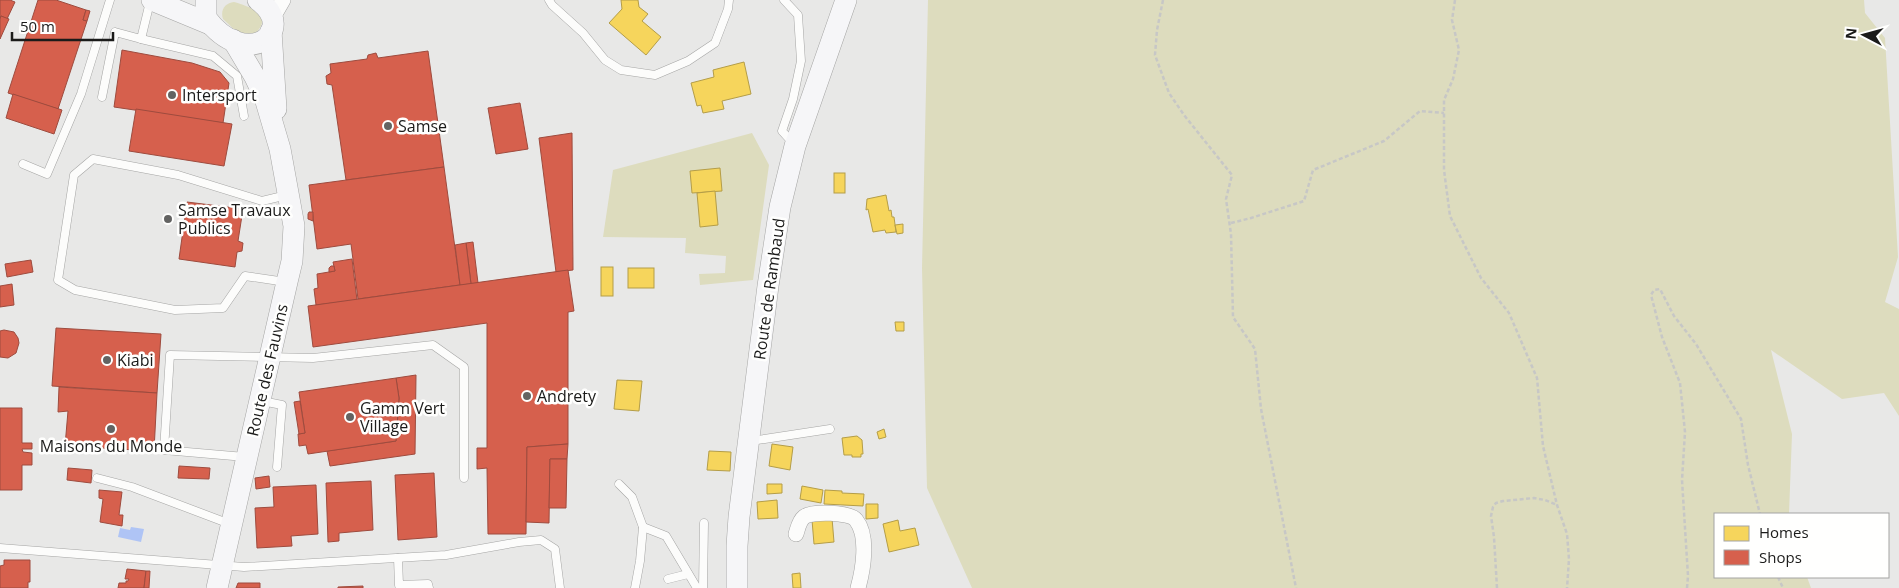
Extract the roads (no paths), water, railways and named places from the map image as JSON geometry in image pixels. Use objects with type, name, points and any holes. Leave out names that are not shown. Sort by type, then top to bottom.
[{"type":"street","points":[[151,0],[210,24],[243,45],[264,41],[283,0]]},
{"type":"street","points":[[202,0],[206,18],[210,24]]},
{"type":"street","points":[[258,0],[268,9],[272,25]]},
{"type":"street","name":"Route de Rambaud","points":[[737,588],[737,546],[780,207],[795,146],[846,0]]},
{"type":"street","name":"Route des Fauvins","points":[[217,588],[292,261],[294,226],[289,195],[280,150],[265,98],[259,63],[272,25]]},
{"type":"street","name":"Route des Fauvins","points":[[233,40],[259,63]]},
{"type":"street","points":[[796,534],[799,523],[809,514],[845,514],[858,521],[863,535],[864,563],[858,588]]},
{"type":"lane","points":[[23,164],[48,174],[81,94],[110,0]]},
{"type":"lane","points":[[141,39],[151,0]]},
{"type":"lane","points":[[549,0],[583,33],[605,60],[621,70],[655,75],[688,62],[715,43],[728,9],[728,0]]},
{"type":"lane","points":[[784,0],[798,15],[801,62],[793,99],[782,131],[795,146]]},
{"type":"lane","points":[[102,97],[115,32],[213,56],[237,76],[244,116]]},
{"type":"lane","points":[[287,282],[245,276],[223,308],[175,310],[76,290],[58,280],[74,174],[93,159],[178,175],[262,201],[289,195]]},
{"type":"lane","points":[[247,458],[164,450],[170,355],[313,358],[433,345],[464,367],[464,478]]},
{"type":"lane","points":[[260,400],[282,405],[277,467]]},
{"type":"lane","points":[[749,441],[830,429]]},
{"type":"lane","points":[[97,478],[132,486],[232,524]]},
{"type":"lane","points":[[620,484],[632,497],[642,527],[640,561],[635,588]]},
{"type":"lane","points":[[703,588],[704,523]]},
{"type":"lane","points":[[642,527],[666,536],[697,588]]},
{"type":"lane","points":[[0,548],[244,566],[446,555],[541,540],[555,549],[560,588]]},
{"type":"lane","points":[[398,558],[399,585],[428,584],[429,588]]},
{"type":"lane","points":[[668,579],[688,574]]},
{"type":"water","points":[[131,527],[144,529],[141,542],[118,537],[120,528],[130,530]]},
{"type":"place","name":"Intersport","points":[[172,95]]},
{"type":"place","name":"Samse","points":[[388,126]]},
{"type":"place","name":"Samse Travaux Publics","points":[[168,219]]},
{"type":"place","name":"Kiabi","points":[[107,360]]},
{"type":"place","name":"Andrety","points":[[527,396]]},
{"type":"place","name":"Gamm Vert Village","points":[[350,417]]},
{"type":"place","name":"Maisons du Monde","points":[[111,429]]}]
